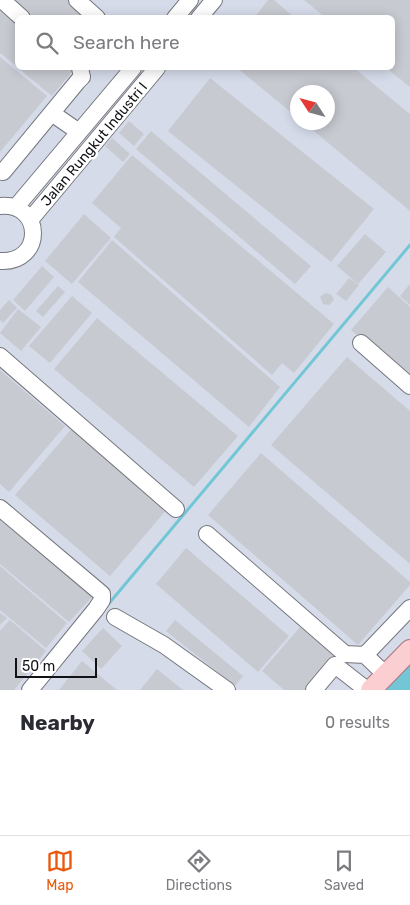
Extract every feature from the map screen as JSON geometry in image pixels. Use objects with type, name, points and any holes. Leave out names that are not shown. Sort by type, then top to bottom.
[{"type":"main road","points":[[371,690],[410,650]]},
{"type":"street","points":[[2,0],[19,15]]},
{"type":"street","points":[[77,0],[94,15]]},
{"type":"street","points":[[178,15],[190,0]]},
{"type":"street","points":[[202,15],[214,0]]},
{"type":"street","points":[[3,172],[82,77],[80,70]]},
{"type":"street","name":"Jalan Rungkut Industri I","points":[[8,206],[79,132],[132,70]]},
{"type":"street","name":"Jalan Rungkut Industri I","points":[[30,220],[156,70]]},
{"type":"street","points":[[53,114],[79,132]]},
{"type":"street","points":[[0,261],[19,258],[27,251],[32,241],[33,230],[30,220],[8,206]]},
{"type":"street","points":[[361,343],[410,386]]},
{"type":"street","points":[[0,356],[176,509]]},
{"type":"street","points":[[0,508],[102,594],[102,600],[96,609],[30,690]]},
{"type":"street","points":[[207,534],[345,654],[365,656],[386,675]]},
{"type":"street","points":[[365,656],[410,608]]},
{"type":"street","points":[[115,617],[164,645],[226,690]]},
{"type":"street","points":[[314,690],[335,666],[367,690]]},
{"type":"shaded area","points":[[0,0],[410,0],[410,690],[0,690]]},
{"type":"building","points":[[14,0],[71,0],[88,15],[32,15]]},
{"type":"building","points":[[268,0],[274,0],[292,15],[256,15]]},
{"type":"building","points":[[304,0],[410,0],[410,87],[389,70],[395,70],[395,15],[322,15]]},
{"type":"building","points":[[0,3],[15,15],[15,65],[0,53]]},
{"type":"building","points":[[0,57],[47,96],[0,152]]},
{"type":"building","points":[[20,70],[73,70],[52,96]]},
{"type":"building","points":[[239,70],[356,70],[410,114],[410,211],[313,130],[335,130],[335,85],[290,85],[290,111]]},
{"type":"building","points":[[210,78],[374,209],[331,262],[168,131]]},
{"type":"building","points":[[129,121],[144,134],[134,146],[119,133]]},
{"type":"building","points":[[151,131],[311,266],[295,284],[136,149]]},
{"type":"building","points":[[112,138],[130,154],[123,162],[105,146]]},
{"type":"building","points":[[132,155],[334,324],[294,373],[282,363],[272,375],[114,237],[121,228],[92,203]]},
{"type":"building","points":[[84,214],[111,238],[72,284],[45,261]]},
{"type":"building","points":[[365,234],[386,252],[358,284],[337,266]]},
{"type":"building","points":[[112,240],[280,387],[249,427],[78,282]]},
{"type":"building","points":[[42,266],[54,277],[25,311],[13,300]]},
{"type":"building","points":[[349,278],[359,285],[346,301],[336,294]]},
{"type":"building","points":[[410,284],[410,305],[400,296]]},
{"type":"building","points":[[58,286],[65,292],[43,317],[36,311]]},
{"type":"building","points":[[388,287],[410,307],[410,382],[351,330]]},
{"type":"building","points":[[325,293],[331,294],[334,300],[329,305],[323,304],[320,297]]},
{"type":"building","points":[[72,296],[92,313],[50,363],[29,346]]},
{"type":"building","points":[[9,300],[17,308],[3,323],[0,320],[0,310]]},
{"type":"building","points":[[18,309],[41,327],[21,351],[0,333]]},
{"type":"building","points":[[97,318],[238,436],[194,487],[54,369]]},
{"type":"building","points":[[347,357],[410,411],[410,564],[271,445]]},
{"type":"building","points":[[0,370],[65,426],[9,492],[0,484]]},
{"type":"building","points":[[73,427],[168,508],[110,576],[15,495]]},
{"type":"building","points":[[261,453],[410,582],[410,585],[358,645],[208,515]]},
{"type":"building","points":[[0,516],[93,596],[69,622],[0,564]]},
{"type":"building","points":[[186,548],[289,636],[258,672],[156,584]]},
{"type":"building","points":[[0,566],[67,623],[46,648],[0,610]]},
{"type":"building","points":[[0,613],[7,618],[0,625]]},
{"type":"building","points":[[10,620],[46,651],[14,690],[0,690],[0,631]]},
{"type":"building","points":[[175,620],[243,676],[235,686],[166,631]]},
{"type":"building","points":[[300,627],[335,657],[307,690],[284,690],[262,671]]},
{"type":"building","points":[[103,628],[122,646],[101,669],[82,651]]},
{"type":"building","points":[[82,661],[117,690],[59,690]]},
{"type":"building","points":[[157,669],[183,690],[140,690]]},
{"type":"waterway","points":[[106,607],[410,245]]},
{"type":"waterway","points":[[396,690],[410,675]]}]
